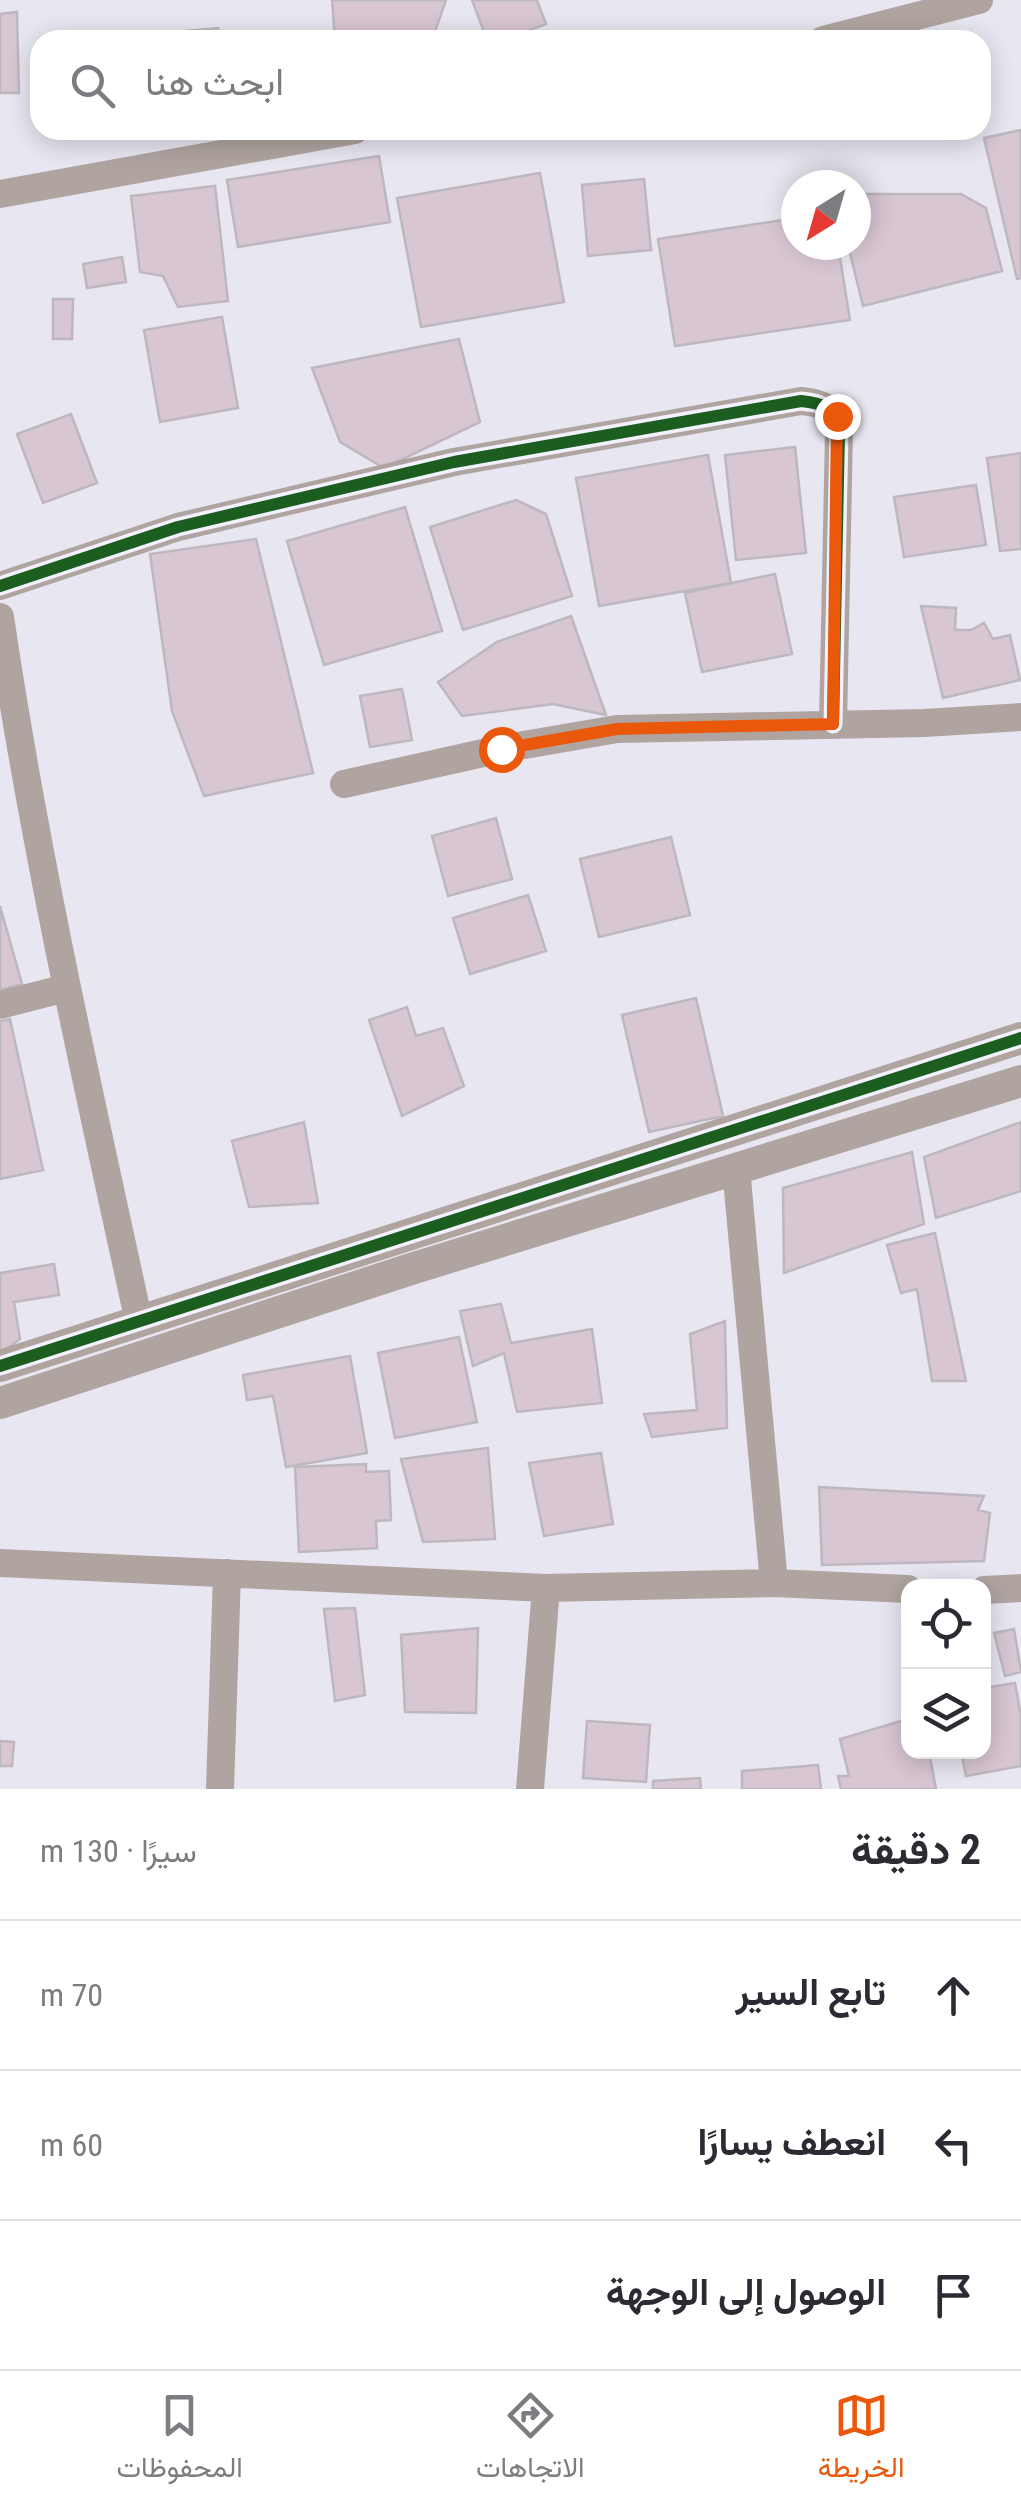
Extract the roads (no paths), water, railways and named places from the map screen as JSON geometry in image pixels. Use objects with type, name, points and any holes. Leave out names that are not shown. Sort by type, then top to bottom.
[{"type":"street","points":[[862,30],[980,0]]},
{"type":"street","points":[[0,194],[300,140]]},
{"type":"street","points":[[0,586],[178,528],[454,462],[801,401],[816,402],[837,416],[838,432],[833,724]]},
{"type":"street","points":[[0,618],[19,747],[66,988],[139,1322]]},
{"type":"street","points":[[344,784],[501,749],[617,729],[924,723],[1021,717]]},
{"type":"street","points":[[0,1005],[66,988]]},
{"type":"street","points":[[0,1366],[1021,1038]]},
{"type":"street","points":[[0,1404],[411,1269],[1021,1081]]},
{"type":"street","points":[[736,1168],[774,1583]]},
{"type":"street","points":[[0,1563],[546,1588],[774,1583],[901,1589]]},
{"type":"street","points":[[220,1789],[227,1573]]},
{"type":"street","points":[[530,1789],[546,1588]]},
{"type":"street","points":[[991,1590],[1021,1588]]}]
